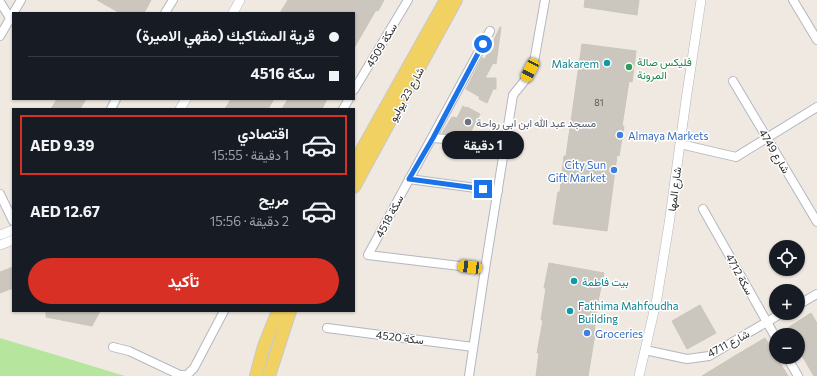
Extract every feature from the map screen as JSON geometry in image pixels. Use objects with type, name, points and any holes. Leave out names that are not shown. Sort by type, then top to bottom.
[{"type":"main road","name":"شارع 23 يوليو","points":[[355,162],[446,0]]},
{"type":"main road","name":"شارع 23 يوليو","points":[[355,185],[456,0]]},
{"type":"main road","points":[[256,376],[264,346],[278,312]]},
{"type":"main road","points":[[270,376],[280,339],[290,312]]},
{"type":"street","points":[[14,12],[21,0]]},
{"type":"street","points":[[166,12],[173,0]]},
{"type":"street","points":[[234,12],[240,0]]},
{"type":"street","name":"سكة 4509","points":[[355,88],[408,0]]},
{"type":"street","points":[[469,376],[514,95],[526,79],[534,62],[545,0]]},
{"type":"street","name":"شارع المها","points":[[639,376],[657,298],[701,0]]},
{"type":"street","points":[[793,0],[817,40]]},
{"type":"street","points":[[0,2],[10,18]]},
{"type":"street","points":[[0,36],[12,15]]},
{"type":"street","name":"سكة 4518","points":[[485,269],[368,255],[490,31]]},
{"type":"street","name":"4749 شارع","points":[[733,80],[817,222]]},
{"type":"street","points":[[680,144],[736,157],[817,107]]},
{"type":"street","points":[[433,138],[505,144]]},
{"type":"street","points":[[409,179],[498,191]]},
{"type":"street","points":[[0,194],[12,219]]},
{"type":"street","name":"سكة 4712","points":[[704,209],[770,328]]},
{"type":"street","points":[[0,235],[12,230]]},
{"type":"street","points":[[0,245],[12,240]]},
{"type":"street","points":[[805,300],[817,294]]},
{"type":"street","points":[[113,347],[130,351],[180,375],[187,375],[194,368],[223,312]]},
{"type":"street","name":"4711 شارع","points":[[645,350],[687,359],[709,356],[770,320]]},
{"type":"street","name":"سكة 4520","points":[[327,328],[474,347]]},
{"type":"street","points":[[274,376],[280,339]]},
{"type":"street","points":[[791,364],[798,376]]},
{"type":"green space","points":[[0,338],[125,376],[0,376]]},
{"type":"building","points":[[97,0],[151,0],[145,12],[118,12]]},
{"type":"building","points":[[288,0],[384,0],[378,11],[376,10],[355,46],[355,12],[281,12]]},
{"type":"building","points":[[585,0],[639,0],[637,15],[584,7]]},
{"type":"building","points":[[500,27],[496,64],[493,63],[485,78],[496,78],[496,89],[493,89],[487,103],[466,89],[482,58],[485,59]]},
{"type":"building","points":[[582,44],[636,51],[632,82],[629,81],[619,156],[617,155],[607,231],[553,224],[558,192],[560,192],[564,156],[566,156]]},
{"type":"building","points":[[56,100],[85,100],[81,108],[52,108]]},
{"type":"building","points":[[230,100],[273,100],[269,108],[226,108]]},
{"type":"building","points":[[287,100],[326,100],[322,108],[283,108]]},
{"type":"building","name":"مسجد عبد الله ابن ابي رواحة","points":[[463,106],[480,114],[469,135],[442,133],[452,117],[457,118]]},
{"type":"building","points":[[549,263],[604,273],[598,301],[595,334],[588,376],[536,376],[539,353],[537,353],[543,320],[541,320],[546,288],[544,288]]},
{"type":"building","points":[[12,267],[12,288],[0,293],[0,272]]},
{"type":"building","points":[[700,305],[716,333],[687,349],[672,321]]},
{"type":"building","points":[[46,312],[99,312],[92,326],[46,317]]},
{"type":"building","points":[[811,313],[817,323],[817,376],[814,376],[805,361],[805,328],[788,328],[800,320],[805,320],[805,317]]},
{"type":"building","points":[[765,338],[769,345],[769,364],[781,364],[788,376],[702,376]]},
{"type":"place","name":"Makarem","points":[[607,63]]},
{"type":"place","name":"فليكس صالة المرونة","points":[[629,67]]},
{"type":"place","name":"مسجد عبد الله ابن ابي رواحة","points":[[468,122]]},
{"type":"place","name":"Almaya Markets","points":[[620,135]]},
{"type":"place","name":"City Sun Gift Market","points":[[614,170]]},
{"type":"place","name":"بيت فاطمة","points":[[574,281]]},
{"type":"place","name":"Fathima Mahfoudha Building","points":[[570,311]]},
{"type":"place","name":"Groceries","points":[[587,333]]},
{"type":"route","points":[[483,44],[433,138],[409,179],[483,189]]}]
